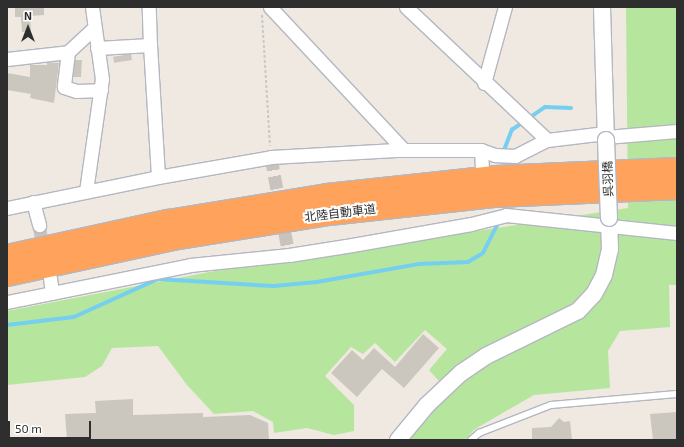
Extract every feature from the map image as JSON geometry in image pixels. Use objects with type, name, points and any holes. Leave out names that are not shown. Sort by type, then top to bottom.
[{"type":"highway","name":"北陸自動車道","points":[[7,256],[168,221],[327,195],[495,177],[677,169]]},
{"type":"highway","name":"北陸自動車道","points":[[7,275],[174,239],[329,214],[496,196],[677,188]]},
{"type":"street","points":[[86,191],[102,79],[92,7]]},
{"type":"street","points":[[149,7],[158,176]]},
{"type":"street","points":[[270,7],[404,150]]},
{"type":"street","points":[[406,7],[484,83],[547,140]]},
{"type":"street","points":[[484,83],[505,7]]},
{"type":"street","name":"呉羽橋","points":[[398,440],[428,405],[460,374],[486,356],[578,311],[594,294],[604,275],[610,249],[602,7]]},
{"type":"street","points":[[7,59],[68,52],[94,28]]},
{"type":"street","points":[[97,48],[150,45]]},
{"type":"street","points":[[68,52],[64,87],[76,91],[101,90]]},
{"type":"street","points":[[7,208],[158,176],[271,158],[404,150],[481,150],[494,155],[515,156],[547,140],[677,131]]},
{"type":"street","points":[[481,150],[482,167]]},
{"type":"street","points":[[33,202],[39,225]]},
{"type":"street","points":[[7,302],[190,264],[312,251],[470,224],[484,215],[506,215],[609,223],[677,234]]},
{"type":"street","points":[[50,278],[52,293]]},
{"type":"lane","points":[[470,440],[479,433],[551,405],[677,394]]},
{"type":"path","points":[[261,7],[271,158]]},
{"type":"green space","points":[[626,7],[677,7],[677,285],[669,285],[670,327],[620,331],[608,351],[610,388],[534,395],[475,429],[465,440],[410,440],[423,420],[448,391],[429,370],[447,349],[425,330],[395,362],[375,343],[363,354],[351,347],[325,376],[354,405],[354,431],[334,435],[307,428],[274,433],[273,422],[253,411],[214,414],[187,385],[158,346],[112,348],[102,366],[85,377],[7,385],[7,311],[215,271],[628,208]]},
{"type":"building","points":[[15,7],[44,7],[44,15],[30,16],[31,31],[22,32],[21,17],[15,17]]},
{"type":"building","points":[[131,54],[132,60],[114,63],[113,57]]},
{"type":"building","points":[[75,60],[82,60],[81,77],[73,77]]},
{"type":"building","points":[[47,62],[59,63],[54,103],[30,98],[31,94],[7,90],[7,73],[30,77],[30,65],[47,65]]},
{"type":"building","points":[[423,334],[439,348],[404,388],[382,369],[357,397],[331,373],[352,350],[363,360],[374,348],[395,367]]},
{"type":"building","points":[[133,399],[133,415],[203,413],[203,417],[250,415],[268,423],[269,440],[67,440],[65,414],[96,413],[95,401]]},
{"type":"building","points":[[677,412],[677,440],[653,440],[650,414]]},
{"type":"building","points":[[559,418],[564,422],[570,421],[572,440],[532,440],[532,428],[551,427]]},
{"type":"waterway","points":[[503,153],[512,130],[545,107],[571,108]]},
{"type":"waterway","points":[[7,325],[74,317],[158,279],[274,286],[317,282],[419,264],[468,262],[483,253],[499,221]]},
{"type":"tunnel","points":[[271,157],[289,255]]},
{"type":"tunnel","points":[[39,225],[45,255]]}]
